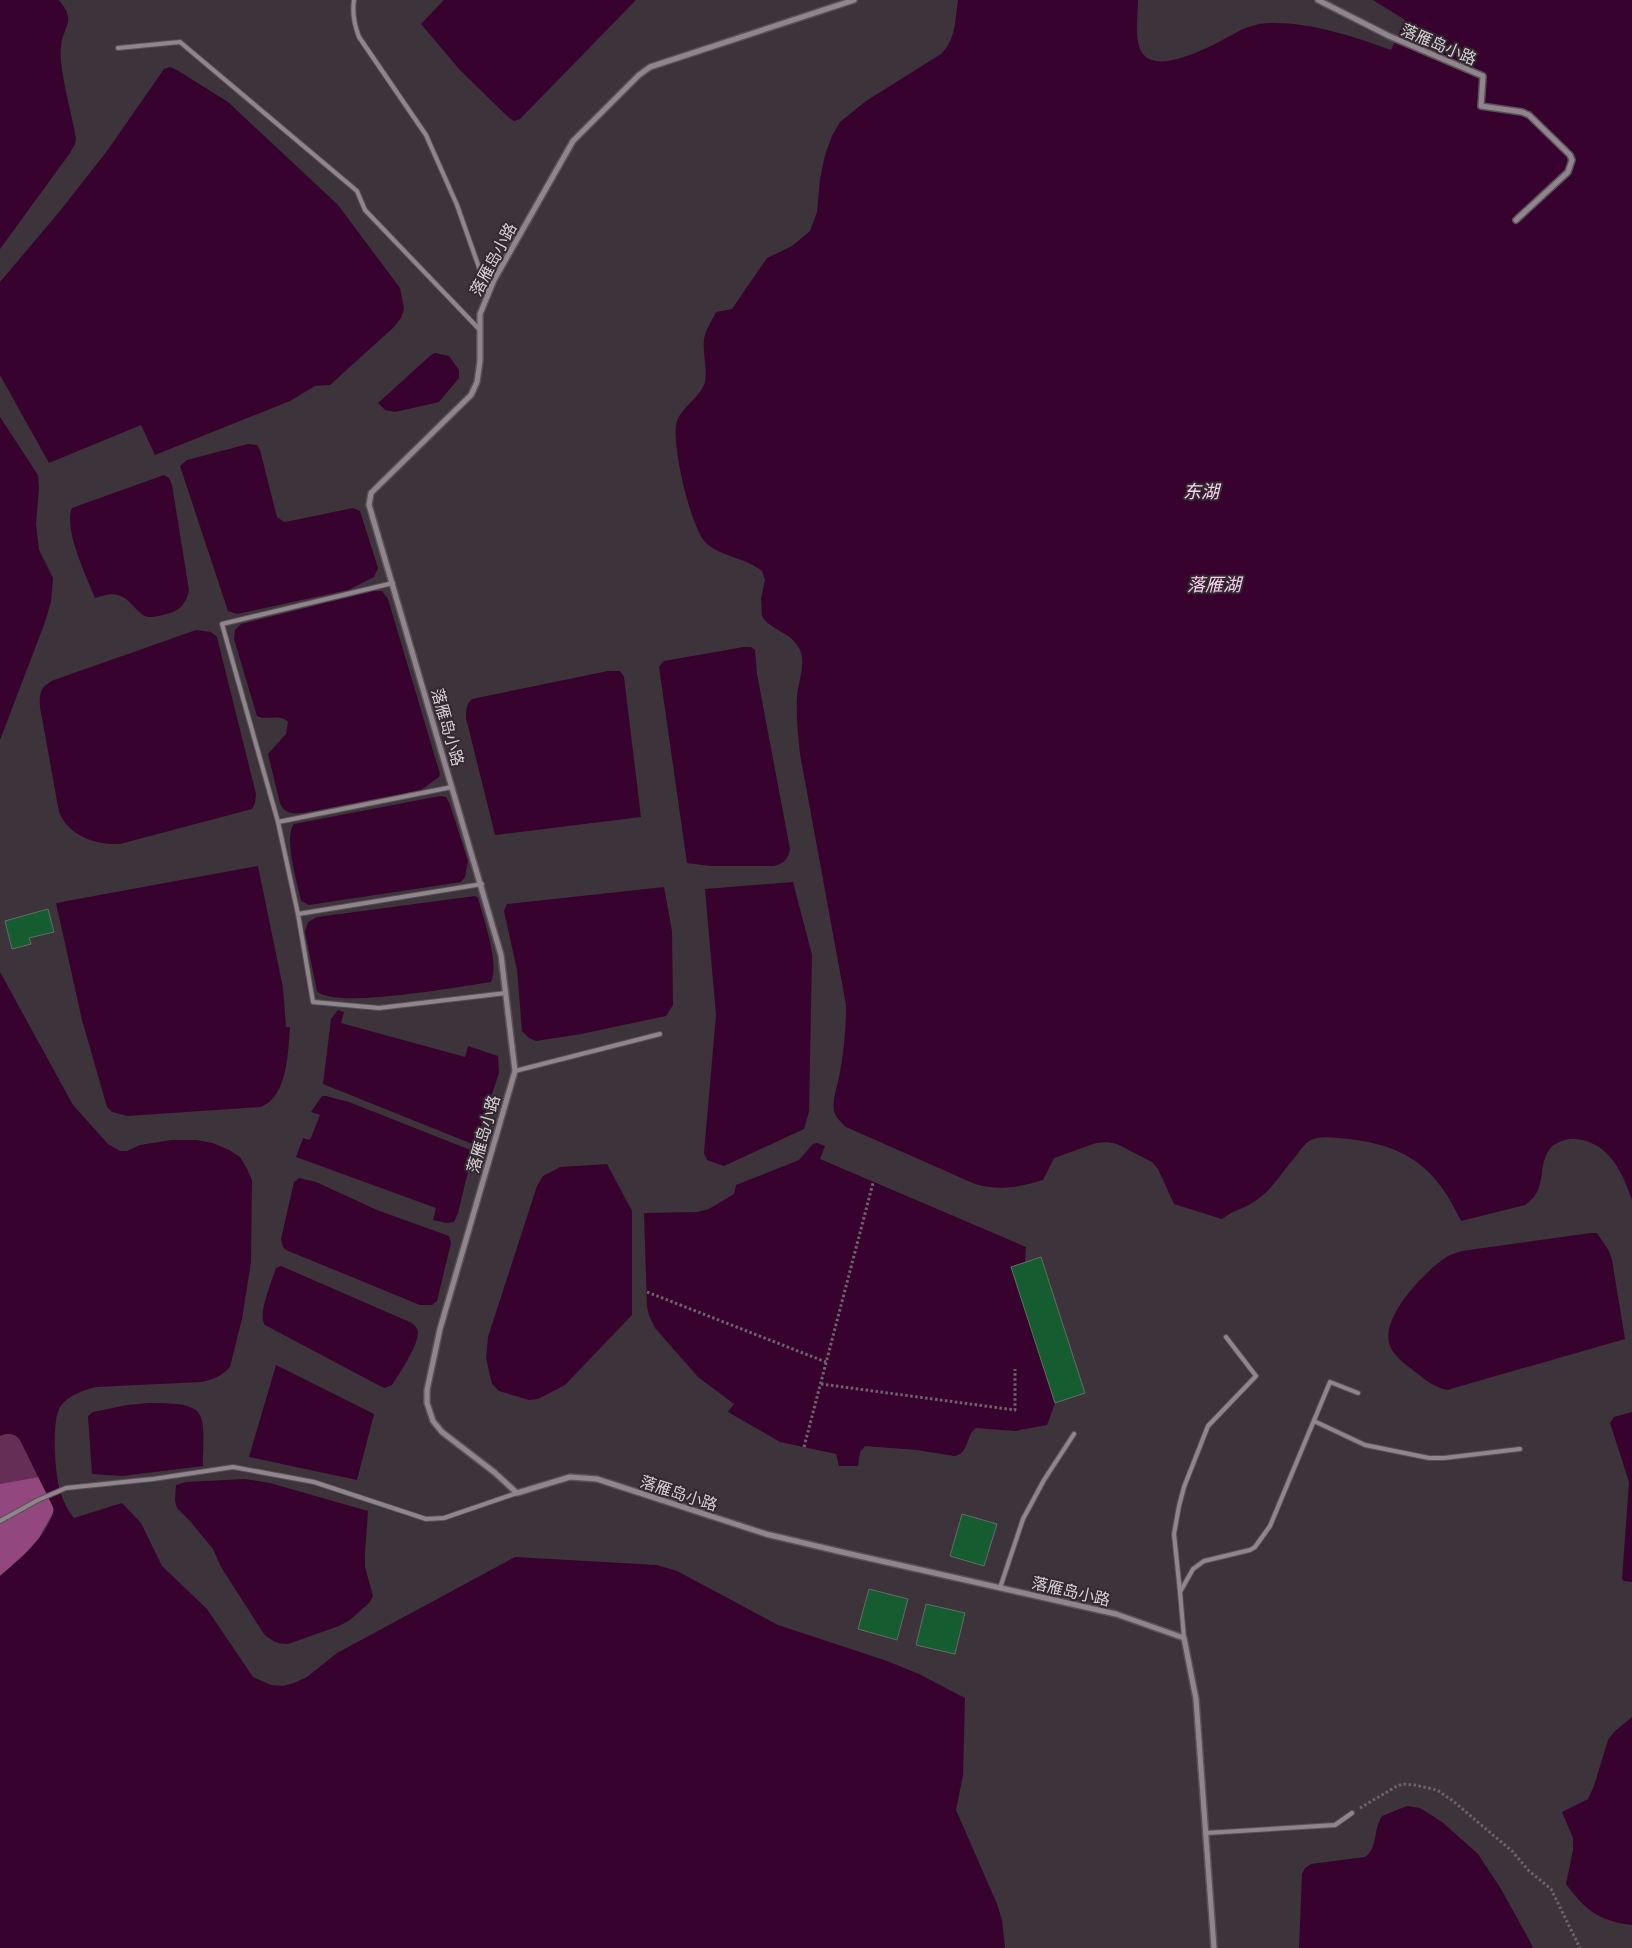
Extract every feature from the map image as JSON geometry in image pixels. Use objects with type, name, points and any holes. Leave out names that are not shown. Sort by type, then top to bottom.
[{"type":"street","name":"落雁岛小路","points":[[854,0],[662,61],[650,67],[639,74],[573,141],[488,292],[480,314],[480,367],[477,382],[471,394],[371,493],[370,504],[392,583],[482,884],[501,955],[515,1071],[440,1329],[430,1369],[427,1403],[433,1421],[442,1432],[494,1472],[516,1493],[570,1477],[597,1479],[774,1536],[1116,1614],[1184,1638]]},
{"type":"street","name":"落雁岛小路","points":[[1318,0],[1389,36],[1483,76],[1481,106],[1522,112],[1529,115],[1570,155],[1572,160],[1568,172],[1516,220]]},
{"type":"street","points":[[1184,1638],[1196,1699],[1214,1948]]},
{"type":"lane","points":[[354,0],[354,24],[359,37],[426,135],[457,205],[488,292]]},
{"type":"lane","points":[[118,48],[180,42],[357,191],[365,210],[479,329]]},
{"type":"lane","points":[[392,583],[222,624],[278,822],[298,914],[314,1002],[379,1008],[506,993]]},
{"type":"lane","points":[[278,822],[452,787]]},
{"type":"lane","points":[[298,914],[482,884]]},
{"type":"lane","points":[[515,1071],[660,1034]]},
{"type":"lane","points":[[1184,1638],[1174,1534],[1184,1487],[1208,1426],[1256,1376],[1226,1337]]},
{"type":"lane","points":[[1180,1592],[1188,1576],[1198,1564],[1250,1550],[1265,1534],[1330,1382],[1358,1393]]},
{"type":"lane","points":[[1314,1421],[1365,1445],[1429,1458],[1520,1449]]},
{"type":"lane","points":[[1000,1588],[1023,1519],[1044,1480],[1074,1434]]},
{"type":"lane","points":[[0,1521],[38,1500],[66,1488],[153,1479],[233,1467],[314,1482],[415,1516],[435,1520],[516,1493]]},
{"type":"lane","points":[[1206,1833],[1335,1825],[1352,1813]]},
{"type":"path","points":[[804,1447],[873,1183]]},
{"type":"path","points":[[646,1292],[826,1362]]},
{"type":"path","points":[[821,1384],[1015,1410],[1015,1369]]},
{"type":"path","points":[[1352,1813],[1403,1784],[1421,1785],[1437,1790],[1512,1851],[1529,1871],[1551,1888],[1580,1948]]},
{"type":"shaded area","points":[[5,1433],[16,1435],[20,1440],[39,1477],[0,1484],[0,1436]]},
{"type":"shaded area","points":[[39,1477],[51,1499],[53,1513],[39,1538],[26,1553],[0,1576],[0,1484]]},
{"type":"water","points":[[0,0],[59,0],[64,7],[68,23],[61,46],[62,66],[76,138],[70,153],[0,249]]},
{"type":"water","points":[[444,0],[636,0],[520,119],[514,121],[460,70],[421,24]]},
{"type":"water","name":"东湖","points":[[958,0],[1138,0],[1137,29],[1139,46],[1146,57],[1157,61],[1188,56],[1243,29],[1266,23],[1285,23],[1316,27],[1391,50],[1405,20],[1373,0],[1632,0],[1632,1200],[1619,1169],[1606,1153],[1598,1146],[1588,1142],[1569,1139],[1561,1141],[1549,1150],[1543,1164],[1540,1186],[1537,1193],[1525,1205],[1461,1221],[1441,1187],[1430,1174],[1404,1154],[1370,1142],[1325,1137],[1315,1138],[1305,1144],[1276,1182],[1263,1195],[1222,1219],[1174,1204],[1158,1169],[1152,1162],[1117,1144],[1107,1142],[1096,1143],[1054,1158],[1043,1180],[1026,1185],[1001,1188],[975,1184],[846,1127],[836,1116],[834,1102],[843,1055],[846,1005],[800,754],[797,704],[802,666],[801,654],[791,638],[770,625],[762,616],[761,599],[765,580],[762,571],[749,563],[713,548],[701,536],[683,485],[676,446],[677,421],[704,385],[706,374],[704,340],[707,329],[716,312],[732,309],[767,258],[792,246],[810,231],[817,212],[820,179],[825,155],[840,122],[866,101],[941,54],[952,36]]},
{"type":"water","points":[[170,67],[228,102],[338,205],[400,288],[404,309],[401,318],[394,327],[330,385],[315,386],[290,401],[155,455],[141,425],[49,463],[0,375],[0,282],[60,211],[107,151],[164,69]]},
{"type":"water","points":[[435,353],[449,356],[459,370],[459,378],[439,402],[395,412],[385,410],[378,403],[431,355]]},
{"type":"water","points":[[0,417],[38,475],[39,488],[36,524],[39,550],[53,578],[51,602],[44,625],[0,740]]},
{"type":"water","points":[[248,444],[257,445],[260,450],[277,517],[284,522],[353,508],[360,511],[378,568],[374,577],[348,590],[237,614],[228,611],[180,466],[187,460]]},
{"type":"water","points":[[164,475],[169,478],[172,485],[189,590],[185,602],[178,609],[164,615],[148,617],[140,613],[118,595],[95,598],[77,553],[70,517],[72,508]]},
{"type":"water","points":[[374,591],[382,591],[388,599],[440,774],[439,777],[421,790],[303,813],[286,811],[280,803],[268,754],[286,734],[288,722],[277,717],[265,718],[257,716],[234,639],[235,630],[241,624]]},
{"type":"water","points":[[196,630],[211,632],[217,637],[256,794],[252,809],[120,844],[92,841],[76,833],[63,820],[59,812],[40,707],[42,690],[54,680]]},
{"type":"water","points":[[751,647],[755,650],[757,674],[790,849],[789,853],[785,860],[774,866],[710,866],[687,863],[659,667],[664,661]]},
{"type":"water","points":[[608,671],[620,671],[624,677],[641,817],[495,835],[466,718],[466,710],[469,703],[472,699]]},
{"type":"water","points":[[440,796],[446,797],[449,802],[468,861],[465,877],[461,882],[309,905],[301,901],[290,839],[294,824]]},
{"type":"water","points":[[258,866],[283,988],[286,1027],[290,1027],[285,1072],[277,1093],[261,1107],[127,1116],[112,1112],[107,1107],[82,1020],[56,903]]},
{"type":"water","points":[[793,882],[812,955],[809,1112],[804,1129],[724,1166],[707,1160],[704,1153],[716,1015],[705,889]]},
{"type":"water","points":[[664,887],[672,931],[673,1005],[666,1016],[581,1034],[536,1041],[529,1038],[522,1031],[517,970],[504,911],[507,904]]},
{"type":"water","points":[[475,896],[478,898],[492,953],[493,974],[491,982],[428,992],[372,998],[328,996],[317,991],[305,932],[308,922],[317,917]]},
{"type":"water","points":[[0,972],[73,1105],[108,1144],[120,1151],[127,1151],[140,1145],[171,1140],[196,1140],[213,1143],[240,1157],[252,1180],[251,1262],[242,1319],[230,1367],[217,1377],[201,1382],[96,1387],[67,1399],[57,1414],[55,1437],[56,1463],[61,1494],[66,1507],[74,1518],[122,1503],[141,1523],[162,1566],[207,1609],[253,1677],[271,1685],[283,1686],[307,1677],[337,1653],[515,1557],[657,1565],[677,1571],[778,1625],[887,1661],[919,1674],[965,1698],[963,1775],[956,1810],[997,1904],[1002,1920],[1005,1948],[0,1948],[0,1576],[24,1555],[40,1537],[51,1519],[54,1509],[20,1440],[11,1434],[0,1436]]},
{"type":"water","points":[[338,1010],[344,1012],[341,1023],[465,1057],[468,1046],[498,1056],[499,1073],[475,1145],[323,1084],[331,1019]]},
{"type":"water","points":[[322,1096],[349,1102],[473,1151],[458,1213],[454,1222],[446,1223],[433,1220],[436,1208],[296,1157],[303,1138],[310,1140],[320,1115],[311,1112]]},
{"type":"water","points":[[817,1143],[825,1146],[820,1159],[1026,1247],[1025,1262],[1011,1267],[1055,1403],[1047,1425],[1015,1431],[976,1428],[970,1435],[963,1452],[954,1456],[917,1450],[865,1446],[860,1452],[858,1466],[839,1466],[836,1454],[780,1442],[728,1412],[734,1404],[698,1377],[655,1328],[647,1307],[644,1213],[697,1212],[709,1209],[734,1194],[736,1185],[799,1160],[813,1144]]},
{"type":"water","points":[[607,1164],[632,1211],[632,1315],[565,1385],[538,1399],[529,1400],[499,1391],[492,1384],[486,1358],[488,1337],[537,1186],[543,1176],[560,1167]]},
{"type":"water","points":[[299,1178],[316,1182],[377,1210],[449,1236],[451,1243],[437,1301],[432,1305],[420,1305],[286,1250],[281,1239],[294,1182]]},
{"type":"water","points":[[1597,1233],[1609,1251],[1612,1260],[1625,1339],[1447,1390],[1426,1380],[1403,1362],[1393,1351],[1389,1343],[1389,1332],[1392,1320],[1399,1307],[1418,1282],[1448,1256],[1462,1251]]},
{"type":"water","points":[[281,1266],[412,1323],[415,1326],[418,1333],[415,1345],[392,1385],[385,1388],[380,1386],[265,1325],[263,1314],[266,1298],[276,1268]]},
{"type":"water","points":[[276,1365],[374,1414],[357,1480],[249,1457]]},
{"type":"water","points":[[149,1403],[183,1405],[193,1408],[199,1414],[204,1433],[203,1466],[122,1476],[92,1474],[88,1416],[93,1412],[127,1405]]},
{"type":"water","points":[[1632,1412],[1632,1582],[1622,1579],[1629,1482],[1610,1423],[1614,1417]]},
{"type":"water","points":[[245,1479],[270,1483],[368,1511],[365,1567],[373,1596],[370,1602],[350,1620],[339,1626],[288,1644],[275,1642],[264,1634],[221,1567],[213,1549],[177,1508],[175,1501],[176,1485],[186,1482]]},
{"type":"water","points":[[1632,1717],[1632,1925],[1610,1921],[1594,1913],[1580,1901],[1566,1884],[1573,1850],[1573,1838],[1562,1812],[1588,1799],[1594,1786],[1608,1740],[1614,1732]]},
{"type":"water","points":[[1407,1806],[1420,1808],[1442,1822],[1478,1854],[1501,1889],[1533,1947],[1299,1948],[1302,1874],[1305,1868],[1311,1864],[1365,1857],[1372,1849],[1377,1827],[1382,1816]]},
{"type":"building","points":[[48,909],[54,932],[29,938],[31,944],[12,949],[5,921]]},
{"type":"building","points":[[1041,1257],[1085,1393],[1055,1403],[1011,1267]]},
{"type":"building","points":[[962,1514],[997,1524],[984,1566],[950,1556]]},
{"type":"building","points":[[869,1589],[908,1599],[897,1640],[858,1629]]},
{"type":"building","points":[[926,1604],[965,1613],[955,1654],[916,1645]]},
{"type":"water label","name":"落雁湖","points":[[1214,585]]}]
